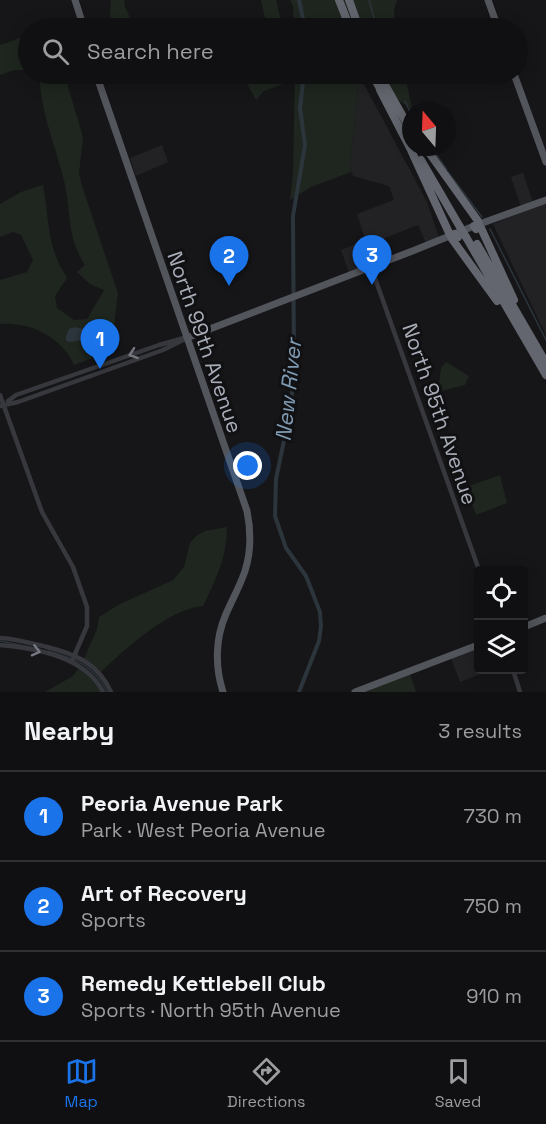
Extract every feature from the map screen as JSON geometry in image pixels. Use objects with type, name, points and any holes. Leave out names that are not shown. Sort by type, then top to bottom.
[{"type":"highway","points":[[341,0],[347,18]]},
{"type":"highway","points":[[351,0],[357,18]]},
{"type":"highway","points":[[379,84],[402,115]]},
{"type":"highway","points":[[382,84],[411,150],[466,231]]},
{"type":"highway","points":[[383,89],[402,125]]},
{"type":"highway","points":[[420,156],[535,350],[546,375]]},
{"type":"highway","points":[[428,156],[466,231],[535,350],[546,363]]},
{"type":"highway","points":[[428,156],[466,231],[535,350]]},
{"type":"main road","points":[[73,0],[79,18]]},
{"type":"main road","points":[[488,0],[494,18]]},
{"type":"main road","name":"North 99th Avenue","points":[[101,84],[248,517],[249,551],[243,580],[225,615],[219,637],[218,668],[225,692]]},
{"type":"main road","points":[[518,84],[546,162]]},
{"type":"main road","points":[[187,338],[546,200]]},
{"type":"main road","points":[[466,231],[498,221],[530,206]]},
{"type":"main road","points":[[498,221],[510,212]]},
{"type":"main road","points":[[528,625],[546,618]]},
{"type":"main road","points":[[355,692],[474,647]]},
{"type":"street","name":"North 95th Avenue","points":[[371,267],[478,566]]},
{"type":"street","points":[[2,404],[16,395],[137,352],[187,338]]},
{"type":"street","points":[[0,395],[44,518],[73,567],[87,605],[87,626],[72,661]]},
{"type":"street","points":[[0,638],[31,643],[75,655],[96,669],[111,692]]},
{"type":"street","points":[[0,645],[72,661],[90,673],[103,692]]},
{"type":"street","points":[[515,674],[520,692]]},
{"type":"shaded area","points":[[111,0],[124,0],[130,18],[111,18]]},
{"type":"shaded area","points":[[261,0],[276,0],[280,18],[265,18]]},
{"type":"shaded area","points":[[290,0],[397,0],[394,18],[294,18]]},
{"type":"shaded area","points":[[18,39],[18,70],[0,75],[0,45]]},
{"type":"shaded area","points":[[40,84],[67,84],[83,137],[79,173],[82,186],[118,293],[113,335],[114,350],[74,365],[61,346],[43,333],[22,325],[0,324],[0,280],[27,272],[33,260],[21,235],[13,232],[0,237],[0,204],[21,192],[43,185],[52,244],[67,278],[55,296],[57,308],[74,320],[87,319],[104,290],[90,284],[77,272],[85,265],[72,234],[64,181]]},
{"type":"shaded area","points":[[247,84],[283,84],[264,91],[256,100]]},
{"type":"shaded area","points":[[295,84],[358,84],[351,172],[311,187],[290,200],[293,172]]},
{"type":"shaded area","points":[[358,84],[364,84],[427,202],[439,238],[426,243],[418,225],[367,245],[357,214],[394,200],[389,186],[353,176],[350,167]]},
{"type":"shaded area","points":[[372,84],[407,84],[411,102],[402,103]]},
{"type":"shaded area","points":[[162,145],[168,162],[136,176],[130,158]]},
{"type":"shaded area","points":[[523,173],[533,202],[521,207],[511,177]]},
{"type":"shaded area","points":[[546,203],[546,335],[493,224]]},
{"type":"shaded area","points":[[361,242],[369,265],[349,273],[341,250]]},
{"type":"shaded area","points":[[95,319],[107,323],[107,337],[69,342],[66,340],[69,329],[75,327],[88,330]]},
{"type":"shaded area","points":[[446,362],[469,376],[465,385],[433,393],[430,386],[439,383],[441,368]]},
{"type":"shaded area","points":[[500,475],[507,503],[476,515],[466,487]]},
{"type":"shaded area","points":[[227,527],[227,538],[220,568],[203,606],[176,614],[162,622],[134,642],[100,673],[84,659],[97,629],[99,617],[120,604],[173,580],[184,567],[190,543],[196,536],[205,531]]},
{"type":"shaded area","points":[[474,649],[474,674],[481,674],[460,682],[451,658]]},
{"type":"shaded area","points":[[80,666],[102,692],[45,692],[73,676]]},
{"type":"shaded area","points":[[410,674],[416,692],[362,692]]},
{"type":"waterway","name":"New River","points":[[299,0],[303,18]]},
{"type":"waterway","points":[[369,0],[374,18]]},
{"type":"waterway","name":"New River","points":[[299,692],[319,641],[320,612],[306,576],[286,548],[275,516],[276,479],[291,407],[294,362],[293,216],[305,145],[300,108],[303,84]]},
{"type":"waterway","points":[[437,156],[447,170]]},
{"type":"waterway","points":[[448,172],[482,217]]},
{"type":"waterway","points":[[490,229],[546,340]]},
{"type":"waterway","points":[[0,641],[40,649]]},
{"type":"waterway","points":[[48,651],[83,664],[90,669],[107,692]]},
{"type":"place","name":"Remedy Kettlebell Club","points":[[372,285]]},
{"type":"place","name":"Art of Recovery","points":[[229,286]]},
{"type":"place","name":"Peoria Avenue Park","points":[[100,369]]}]
